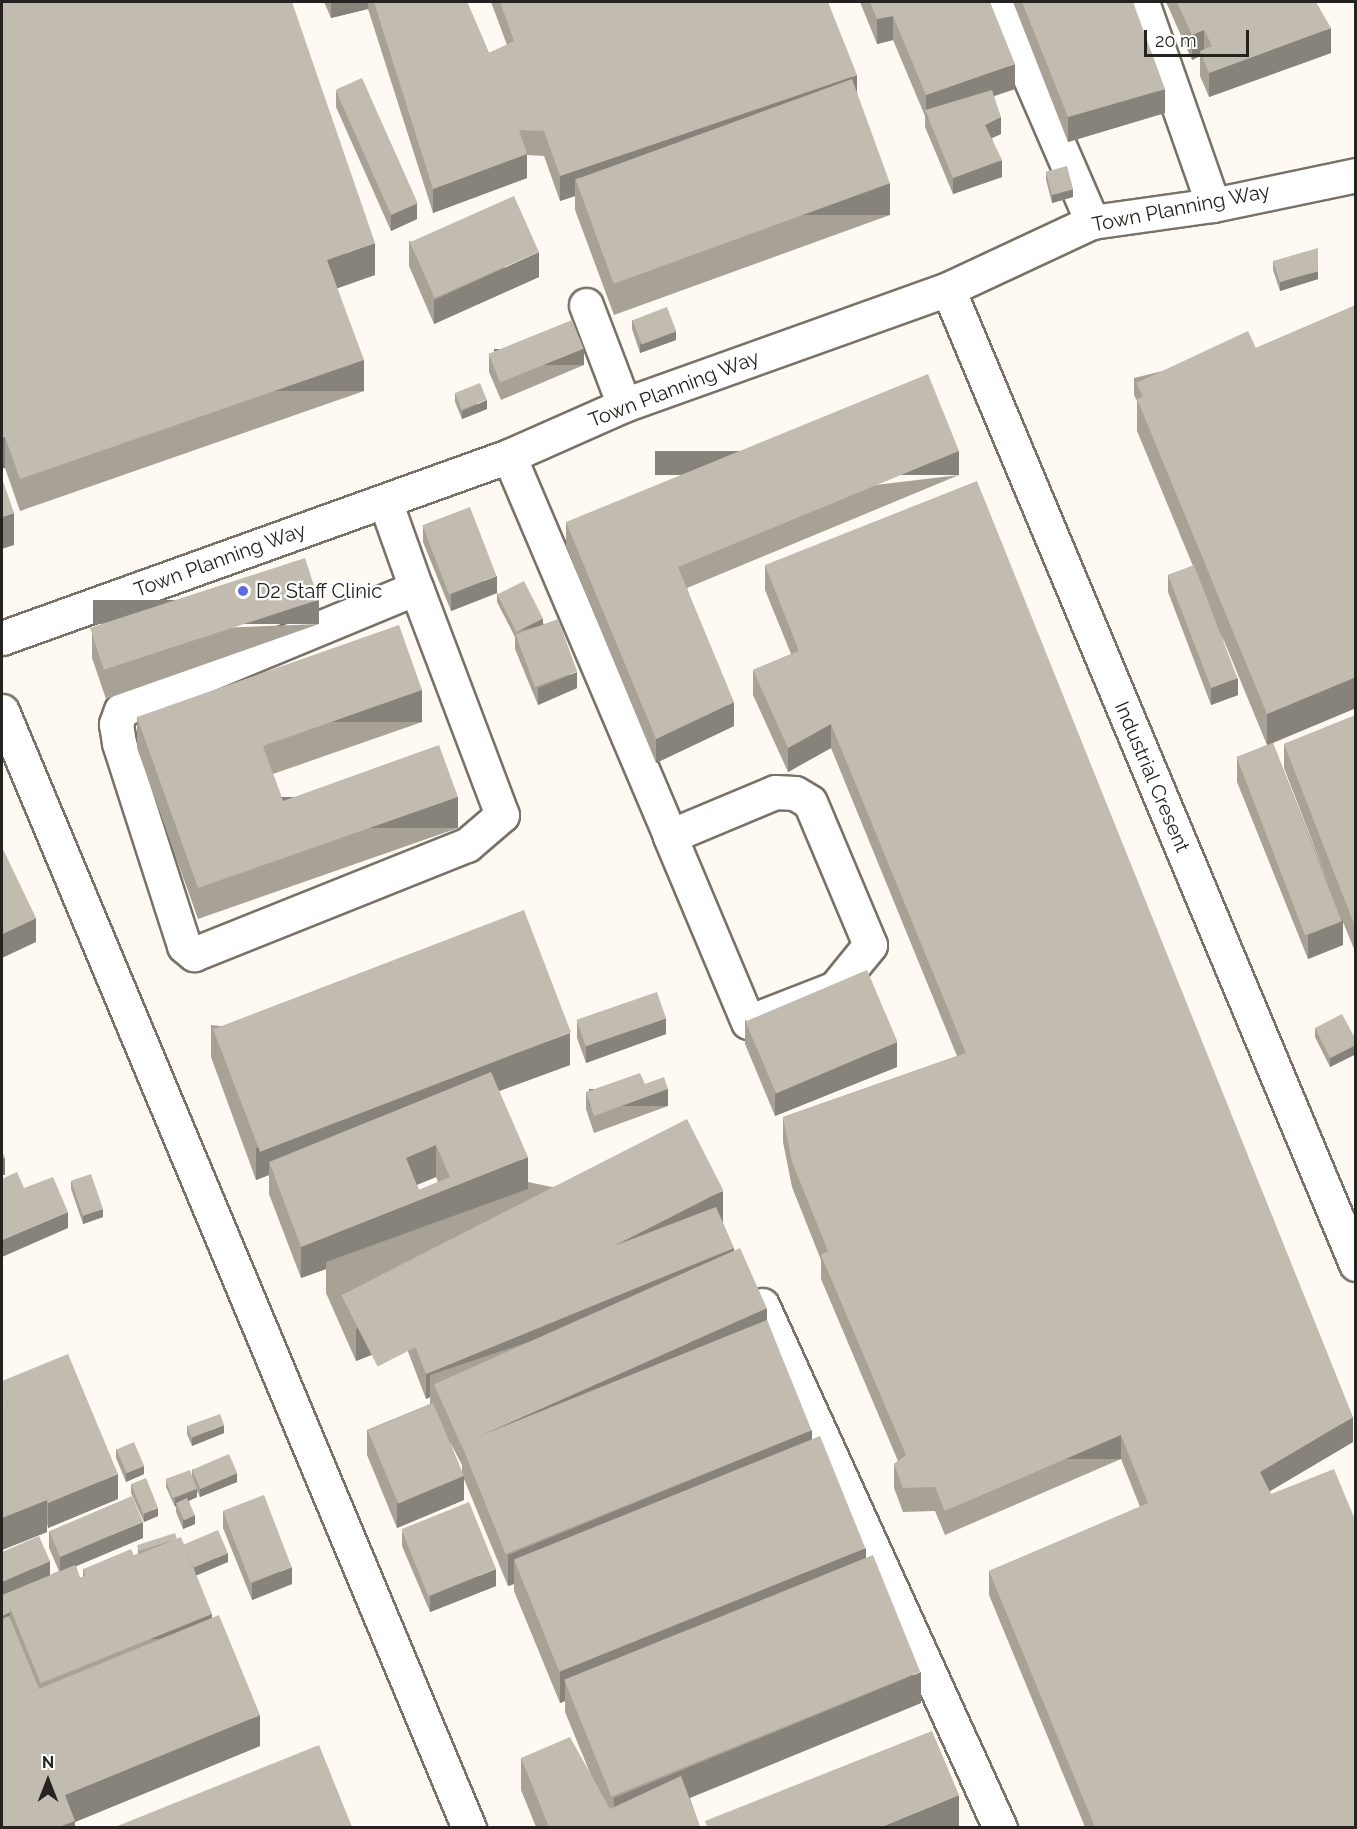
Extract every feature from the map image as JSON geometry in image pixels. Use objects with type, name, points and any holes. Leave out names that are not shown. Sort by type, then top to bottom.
[{"type":"main road","points":[[997,2],[1092,222]]},
{"type":"main road","points":[[1142,2],[1213,206]]},
{"type":"main road","name":"Town Planning Way","points":[[2,638],[509,456],[624,405],[948,289],[1092,222],[1213,206],[1356,175]]},
{"type":"main road","name":"Industrial Cresent","points":[[948,289],[1356,1264]]},
{"type":"main road","points":[[586,305],[624,405]]},
{"type":"main road","points":[[509,456],[748,1022],[835,988],[870,945],[810,801],[795,793],[775,792],[670,836]]},
{"type":"main road","points":[[385,501],[502,815],[467,845],[194,954],[184,946],[119,742],[116,724],[121,710],[416,588]]},
{"type":"main road","points":[[2,711],[469,1827]]},
{"type":"main road","points":[[762,1305],[1000,1827]]},
{"type":"building","points":[[2,2],[292,2],[375,243],[327,260],[364,360],[20,479],[5,437],[2,438]]},
{"type":"building","points":[[374,2],[467,2],[489,53],[514,41],[500,2],[828,2],[857,75],[560,176],[544,131],[519,130],[527,154],[433,189]]},
{"type":"building","points":[[870,2],[990,2],[1015,64],[926,95],[893,16],[877,19]]},
{"type":"building","points":[[1022,2],[1133,2],[1165,89],[1068,117]]},
{"type":"building","points":[[1177,2],[1316,2],[1331,28],[1209,73],[1200,51],[1212,46],[1204,30],[1192,35]]},
{"type":"building","points":[[362,78],[418,203],[391,215],[336,90]]},
{"type":"building","points":[[852,79],[890,183],[614,284],[576,180]]},
{"type":"building","points":[[992,90],[1001,117],[985,125],[1002,160],[953,178],[925,110]]},
{"type":"building","points":[[1067,166],[1073,189],[1052,195],[1046,172]]},
{"type":"building","points":[[514,196],[539,252],[435,298],[410,242]]},
{"type":"building","points":[[1318,248],[1318,271],[1280,282],[1273,261]]},
{"type":"building","points":[[1356,305],[1356,677],[1267,714],[1137,399]]},
{"type":"building","points":[[667,307],[676,331],[642,345],[632,320]]},
{"type":"building","points":[[572,320],[584,349],[500,382],[489,354]]},
{"type":"building","points":[[1248,331],[1256,348],[1145,400],[1137,383]]},
{"type":"building","points":[[928,374],[959,451],[678,567],[734,702],[656,739],[566,522]]},
{"type":"building","points":[[480,383],[487,400],[462,410],[455,393]]},
{"type":"building","points":[[2,478],[14,513],[2,517]]},
{"type":"building","points":[[977,481],[1353,1417],[1260,1472],[1271,1494],[1334,1469],[1356,1522],[1356,1827],[1095,1827],[989,1571],[1148,1503],[1121,1435],[945,1511],[935,1487],[903,1488],[894,1464],[906,1455],[821,1255],[828,1251],[792,1162],[783,1117],[966,1053],[831,724],[788,748],[753,670],[799,651],[765,565]]},
{"type":"building","points":[[470,507],[497,576],[449,594],[422,525]]},
{"type":"building","points":[[305,558],[319,600],[104,670],[90,628]]},
{"type":"building","points":[[1194,565],[1237,678],[1211,688],[1168,575]]},
{"type":"building","points":[[524,581],[543,618],[516,632],[497,595]]},
{"type":"building","points":[[558,619],[577,672],[535,687],[516,634]]},
{"type":"building","points":[[399,625],[422,690],[263,746],[283,801],[439,745],[458,797],[198,888],[137,717]]},
{"type":"building","points":[[1356,715],[1356,929],[1284,744]]},
{"type":"building","points":[[1273,743],[1341,921],[1305,935],[1237,757]]},
{"type":"building","points":[[2,847],[36,918],[2,934]]},
{"type":"building","points":[[524,910],[571,1032],[260,1152],[213,1029]]},
{"type":"building","points":[[867,970],[897,1042],[776,1093],[745,1022]]},
{"type":"building","points":[[657,992],[666,1018],[586,1046],[577,1020]]},
{"type":"building","points":[[1342,1014],[1356,1040],[1356,1045],[1330,1058],[1315,1028]]},
{"type":"building","points":[[491,1072],[528,1157],[301,1247],[269,1162]],"holes":[[[436,1145],[450,1177],[419,1190],[406,1158]]]},
{"type":"building","points":[[640,1073],[645,1084],[664,1077],[668,1089],[594,1116],[586,1092]]},
{"type":"building","points":[[687,1119],[723,1190],[378,1366],[341,1295]]},
{"type":"building","points":[[17,1172],[24,1188],[53,1177],[68,1212],[2,1240],[2,1179]]},
{"type":"building","points":[[91,1174],[103,1209],[83,1216],[71,1181]]},
{"type":"building","points":[[716,1207],[734,1248],[426,1374],[407,1325]]},
{"type":"building","points":[[740,1248],[767,1308],[461,1445],[434,1384]]},
{"type":"building","points":[[767,1320],[812,1430],[506,1554],[461,1444]]},
{"type":"building","points":[[68,1354],[118,1474],[48,1503],[2,1390],[2,1381]]},
{"type":"building","points":[[2,1390],[47,1500],[2,1518]]},
{"type":"building","points":[[433,1403],[464,1476],[399,1503],[368,1431]]},
{"type":"building","points":[[220,1414],[224,1425],[191,1437],[187,1426]]},
{"type":"building","points":[[820,1436],[865,1548],[559,1672],[514,1560]]},
{"type":"building","points":[[134,1442],[144,1466],[127,1473],[117,1449]]},
{"type":"building","points":[[229,1454],[237,1473],[200,1489],[192,1470]]},
{"type":"building","points":[[190,1470],[197,1489],[172,1498],[166,1479]]},
{"type":"building","points":[[146,1478],[158,1508],[143,1514],[131,1484]]},
{"type":"building","points":[[264,1495],[292,1567],[251,1583],[223,1511]]},
{"type":"building","points":[[132,1496],[143,1522],[60,1557],[49,1531]]},
{"type":"building","points":[[187,1498],[195,1515],[184,1520],[176,1503]]},
{"type":"building","points":[[469,1502],[496,1569],[428,1596],[401,1529]]},
{"type":"building","points":[[218,1530],[228,1553],[194,1567],[184,1544]]},
{"type":"building","points":[[175,1533],[177,1539],[139,1551],[137,1545]]},
{"type":"building","points":[[39,1536],[50,1561],[2,1582],[2,1552]]},
{"type":"building","points":[[181,1537],[212,1614],[41,1683],[9,1606]]},
{"type":"building","points":[[131,1549],[134,1556],[86,1577],[83,1569]]},
{"type":"building","points":[[873,1555],[920,1672],[611,1797],[564,1680]]},
{"type":"building","points":[[75,1565],[80,1578],[10,1607],[10,1612],[2,1616],[2,1595]]},
{"type":"building","points":[[219,1615],[260,1715],[65,1795],[75,1821],[59,1827],[2,1827],[2,1704]]},
{"type":"building","points":[[9,1616],[39,1689],[2,1704],[2,1619]]},
{"type":"building","points":[[932,1731],[959,1795],[881,1827],[707,1827],[705,1821]]},
{"type":"building","points":[[570,1737],[610,1809],[681,1776],[700,1827],[549,1827],[521,1758]]},
{"type":"building","points":[[319,1745],[352,1827],[115,1827]]},
{"type":"place","name":"D2 Staff Clinic","points":[[243,591]]}]
